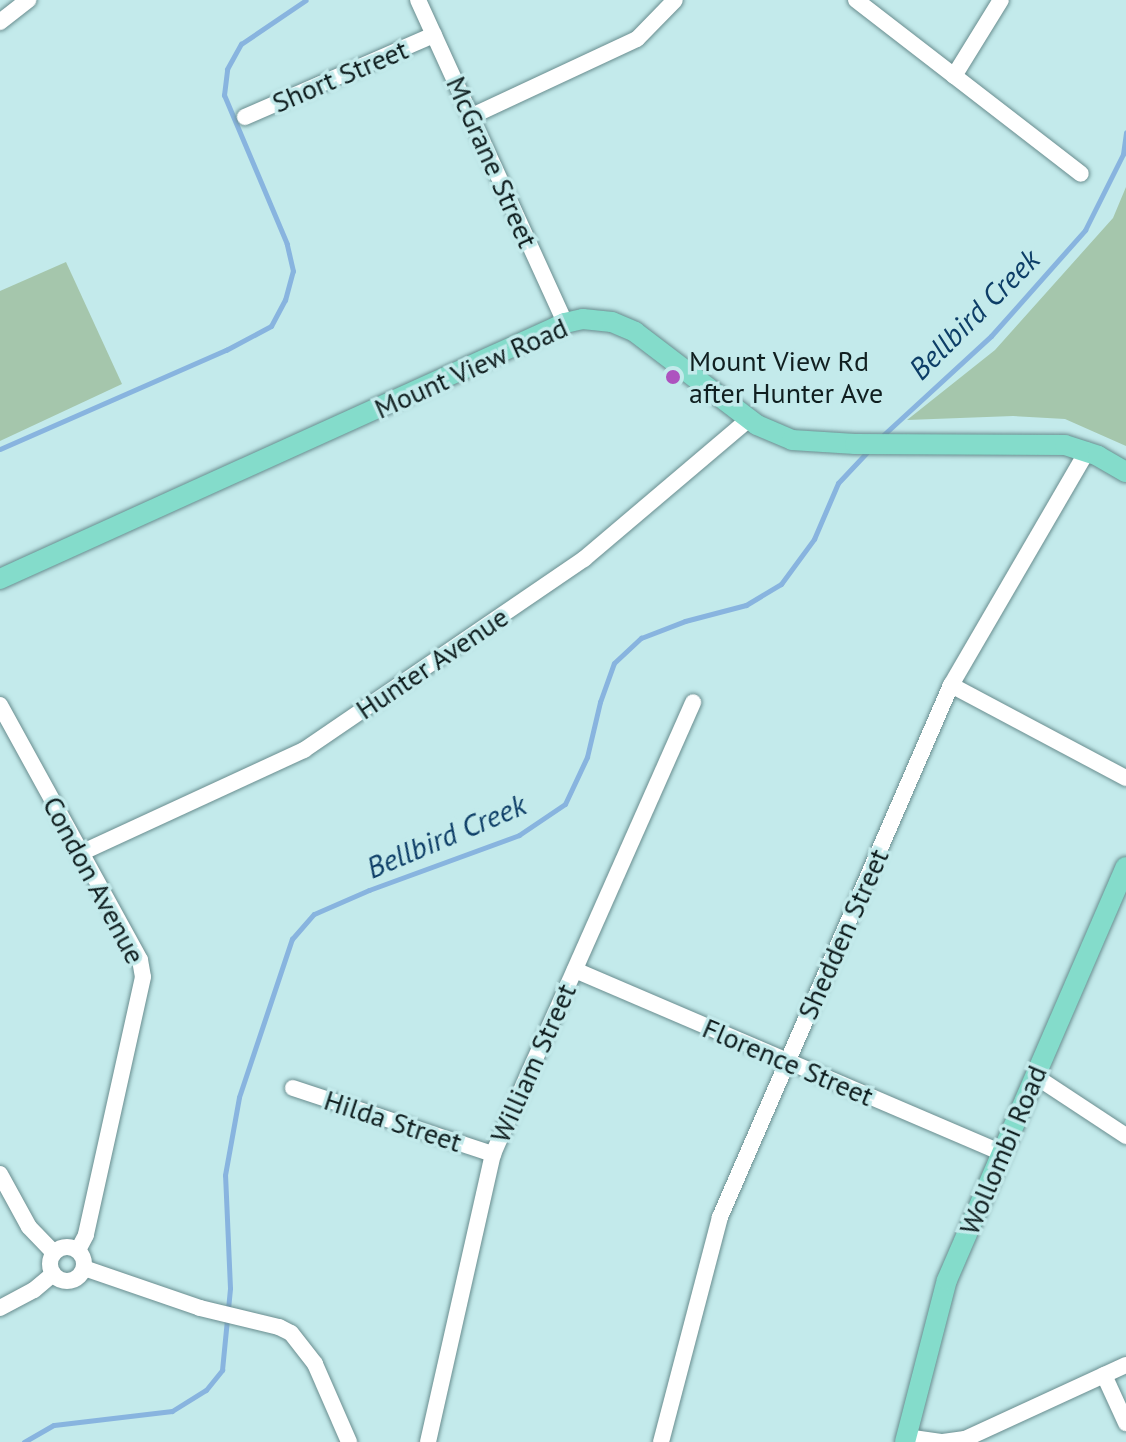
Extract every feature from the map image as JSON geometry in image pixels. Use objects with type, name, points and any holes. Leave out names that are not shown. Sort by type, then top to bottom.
[{"type":"main road","name":"Mount View Road","points":[[0,579],[565,323],[597,320],[635,332],[749,419],[792,440],[855,444],[1019,442],[1065,445],[1087,451],[1126,472]]},
{"type":"main road","name":"Wollombi Road","points":[[906,1439],[947,1280],[1126,867]]},
{"type":"street","points":[[0,22],[28,0]]},
{"type":"street","name":"McGrane Street","points":[[418,0],[565,323]]},
{"type":"street","points":[[472,116],[637,39],[675,0]]},
{"type":"street","points":[[856,0],[1081,174]]},
{"type":"street","points":[[954,76],[1001,0]]},
{"type":"street","name":"Short Street","points":[[245,117],[434,35]]},
{"type":"street","name":"Hunter Avenue","points":[[81,853],[304,750],[584,559],[749,419]]},
{"type":"street","name":"Shedden Street","points":[[661,1442],[720,1217],[951,685],[1087,451]]},
{"type":"street","points":[[951,685],[1126,778]]},
{"type":"street","name":"William Street","points":[[428,1442],[493,1154],[693,702]]},
{"type":"street","name":"Condon Avenue","points":[[0,705],[140,960],[143,977],[86,1235],[78,1250]]},
{"type":"street","name":"Florence Street","points":[[575,970],[1001,1153]]},
{"type":"street","points":[[1035,1076],[1126,1136]]},
{"type":"street","name":"Hilda Street","points":[[293,1088],[493,1154]]},
{"type":"street","points":[[0,1174],[29,1227],[54,1253]]},
{"type":"street","points":[[68,1247],[78,1250],[84,1268],[78,1277],[68,1281],[53,1274],[50,1263],[54,1253],[68,1247]]},
{"type":"street","points":[[84,1268],[200,1308],[279,1327],[304,1347],[349,1442]]},
{"type":"street","points":[[0,1308],[34,1290],[53,1274]]},
{"type":"street","points":[[906,1439],[943,1442],[965,1439],[1126,1365]]},
{"type":"street","points":[[1104,1375],[1126,1423]]},
{"type":"green space","points":[[1126,187],[1126,446],[1065,419],[1013,416],[907,420],[995,350],[1113,218]]},
{"type":"green space","points":[[66,262],[122,384],[0,441],[0,291]]},
{"type":"waterway","points":[[0,449],[226,350],[271,326],[285,300],[293,271],[287,244],[224,95],[227,69],[241,44],[306,0]]},
{"type":"waterway","name":"Bellbird Creek","points":[[880,438],[991,336],[1085,230],[1123,154],[1126,132]]},
{"type":"waterway","name":"Bellbird Creek","points":[[24,1442],[54,1425],[172,1411],[206,1390],[222,1370],[230,1288],[225,1175],[239,1097],[292,939],[314,914],[369,890],[519,835],[565,804],[587,757],[600,702],[614,663],[641,638],[685,621],[746,605],[781,584],[814,539],[838,483],[868,451]]},
{"type":"place","name":"Mount View Rd after Hunter Ave","points":[[673,377]]}]
